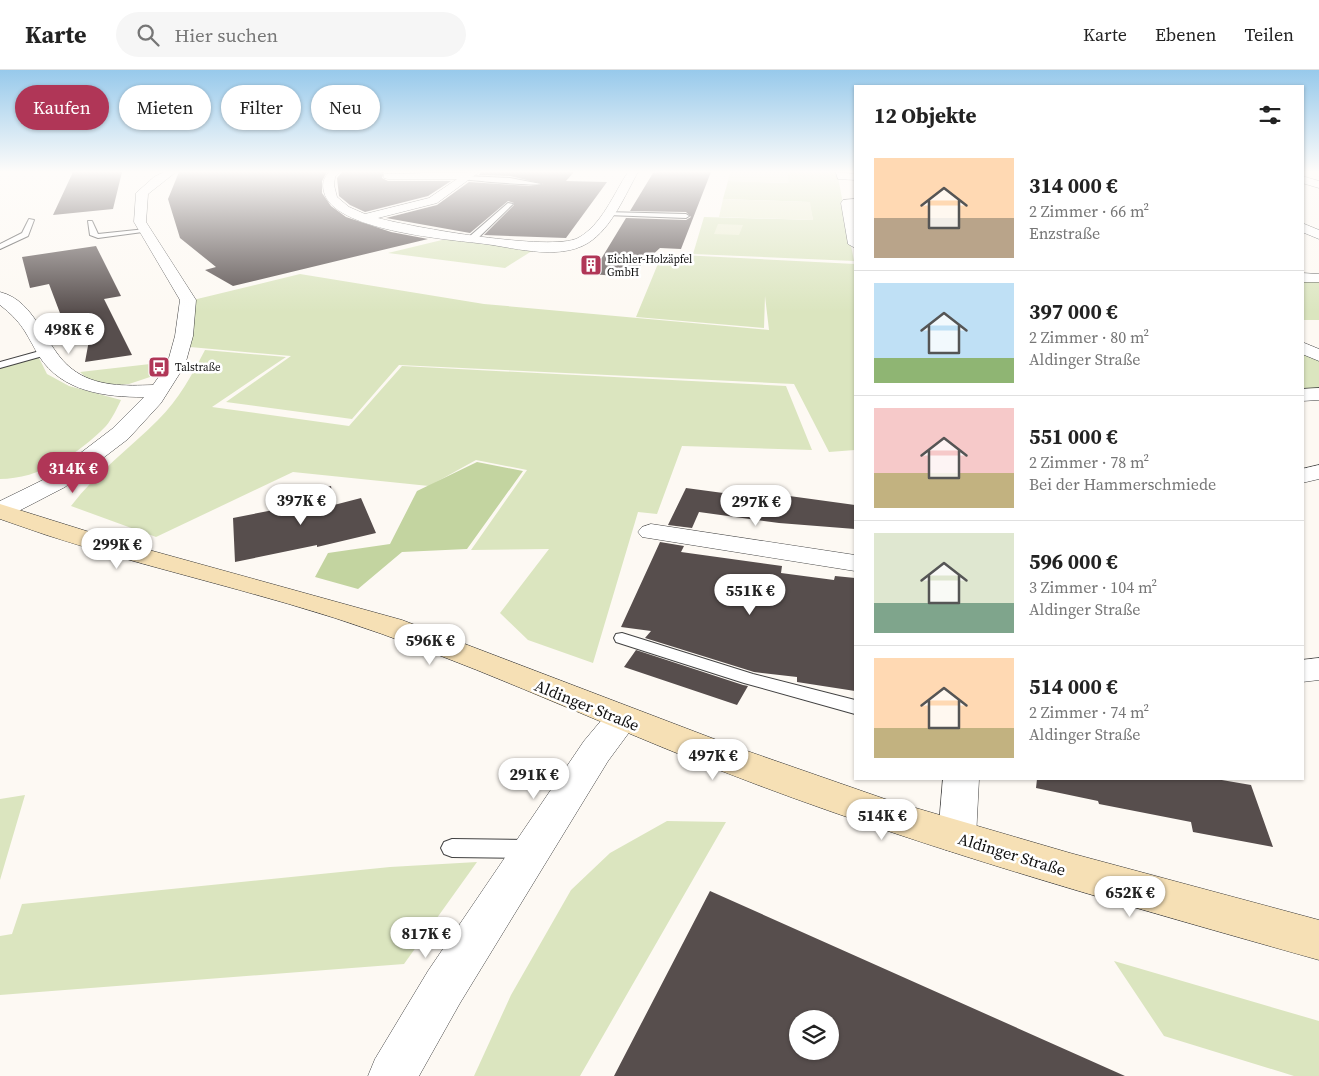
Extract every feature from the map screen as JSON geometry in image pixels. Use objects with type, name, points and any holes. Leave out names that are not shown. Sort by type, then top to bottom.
[{"type":"main road","name":"Aldinger Straße","points":[[0,511],[77,537],[249,584],[399,629],[622,719],[824,794],[958,838],[1139,891],[1319,940]]},
{"type":"street","points":[[0,511],[57,482],[85,462],[136,419],[176,365],[184,336],[188,300],[140,222],[140,219]]},
{"type":"street","points":[[367,219],[412,230],[561,247],[580,242],[592,235],[603,219]]},
{"type":"street","points":[[1304,228],[1319,235]]},
{"type":"street","points":[[1304,236],[1319,235]]},
{"type":"street","points":[[1304,277],[1319,278]]},
{"type":"street","points":[[0,297],[28,321],[54,363],[64,373],[82,384],[108,390],[158,391]]},
{"type":"street","points":[[1304,348],[1319,356]]},
{"type":"street","points":[[1304,395],[1319,394]]},
{"type":"street","points":[[1304,476],[1319,472]]},
{"type":"street","points":[[651,532],[854,563]]},
{"type":"street","points":[[1304,671],[1319,669]]},
{"type":"street","points":[[392,1076],[444,987],[596,751],[622,719]]},
{"type":"street","points":[[958,838],[961,780]]},
{"type":"lane","points":[[473,238],[494,219]]},
{"type":"lane","points":[[0,247],[25,234],[31,220]]},
{"type":"lane","points":[[90,222],[94,235],[98,236],[146,231]]},
{"type":"lane","points":[[0,365],[47,352]]},
{"type":"lane","points":[[622,638],[750,679],[854,707]]},
{"type":"lane","points":[[452,848],[533,849]]},
{"type":"green space","points":[[703,219],[846,219],[854,261],[693,254]]},
{"type":"green space","points":[[780,219],[813,219],[813,220]]},
{"type":"green space","points":[[718,224],[743,225],[739,235],[714,234]]},
{"type":"green space","points":[[446,239],[535,249],[505,268],[388,253]]},
{"type":"green space","points":[[662,254],[854,264],[854,450],[829,452],[794,384],[399,365],[352,419],[226,402],[291,356],[190,347],[193,300],[300,274],[484,304],[769,330],[765,296],[764,328],[636,317]]},
{"type":"green space","points":[[1304,278],[1319,279],[1319,320],[1304,320]]},
{"type":"green space","points":[[205,350],[286,357],[212,407],[349,426],[402,366],[786,386],[812,450],[682,446],[657,514],[638,512],[593,663],[528,640],[500,613],[549,549],[471,550],[527,470],[476,460],[429,486],[293,472],[156,537],[71,506],[102,472],[166,412],[195,369]]},
{"type":"green space","points":[[1304,353],[1319,361],[1319,392],[1304,392]]},
{"type":"green space","points":[[38,356],[47,374],[69,386],[121,400],[106,426],[71,455],[44,470],[15,478],[0,479],[0,367]]},
{"type":"green space","points":[[159,363],[150,377],[129,384],[92,383],[80,372]]},
{"type":"green space","points":[[477,462],[523,471],[467,549],[402,552],[358,589],[315,577],[328,553],[390,544],[417,491]]},
{"type":"green space","points":[[25,795],[0,880],[0,799]]},
{"type":"green space","points":[[667,821],[726,822],[580,1076],[474,1076],[511,995],[571,890],[610,853]]},
{"type":"green space","points":[[477,862],[404,964],[0,995],[0,936],[12,934],[22,904],[390,867]]},
{"type":"green space","points":[[1114,961],[1319,1021],[1319,1076],[1294,1076],[1164,1036]]},
{"type":"building","points":[[174,219],[352,219],[391,232],[428,239],[233,286],[205,270],[216,267],[180,238]]},
{"type":"building","points":[[391,219],[487,219],[470,233]]},
{"type":"building","points":[[500,219],[580,219],[566,238],[484,235]]},
{"type":"building","points":[[625,219],[693,219],[681,249],[660,248],[628,277],[592,274]]},
{"type":"building","points":[[96,246],[121,296],[104,299],[132,355],[85,362],[92,324],[66,329],[49,284],[30,288],[22,257]]},
{"type":"building","points":[[331,486],[334,505],[361,498],[376,533],[317,547],[317,545],[235,562],[233,518],[299,505],[298,492]]},
{"type":"building","points":[[686,488],[738,495],[739,491],[760,492],[854,505],[854,529],[779,523],[699,512],[692,528],[668,525]]},
{"type":"building","points":[[660,542],[684,546],[681,552],[782,566],[781,573],[834,580],[835,576],[854,578],[854,691],[797,682],[797,677],[754,672],[645,638],[651,631],[621,627]]},
{"type":"building","points":[[636,650],[748,686],[737,705],[624,667]]},
{"type":"building","points":[[1037,780],[1222,780],[1251,785],[1273,847],[1193,832],[1191,822],[1099,804],[1098,801],[1036,788]]},
{"type":"building","points":[[710,891],[1125,1076],[614,1076]]},
{"type":"place","name":"Eichler-Holzäpfel GmbH","points":[[591,265]]},
{"type":"place","name":"Talstraße","points":[[159,367]]}]
